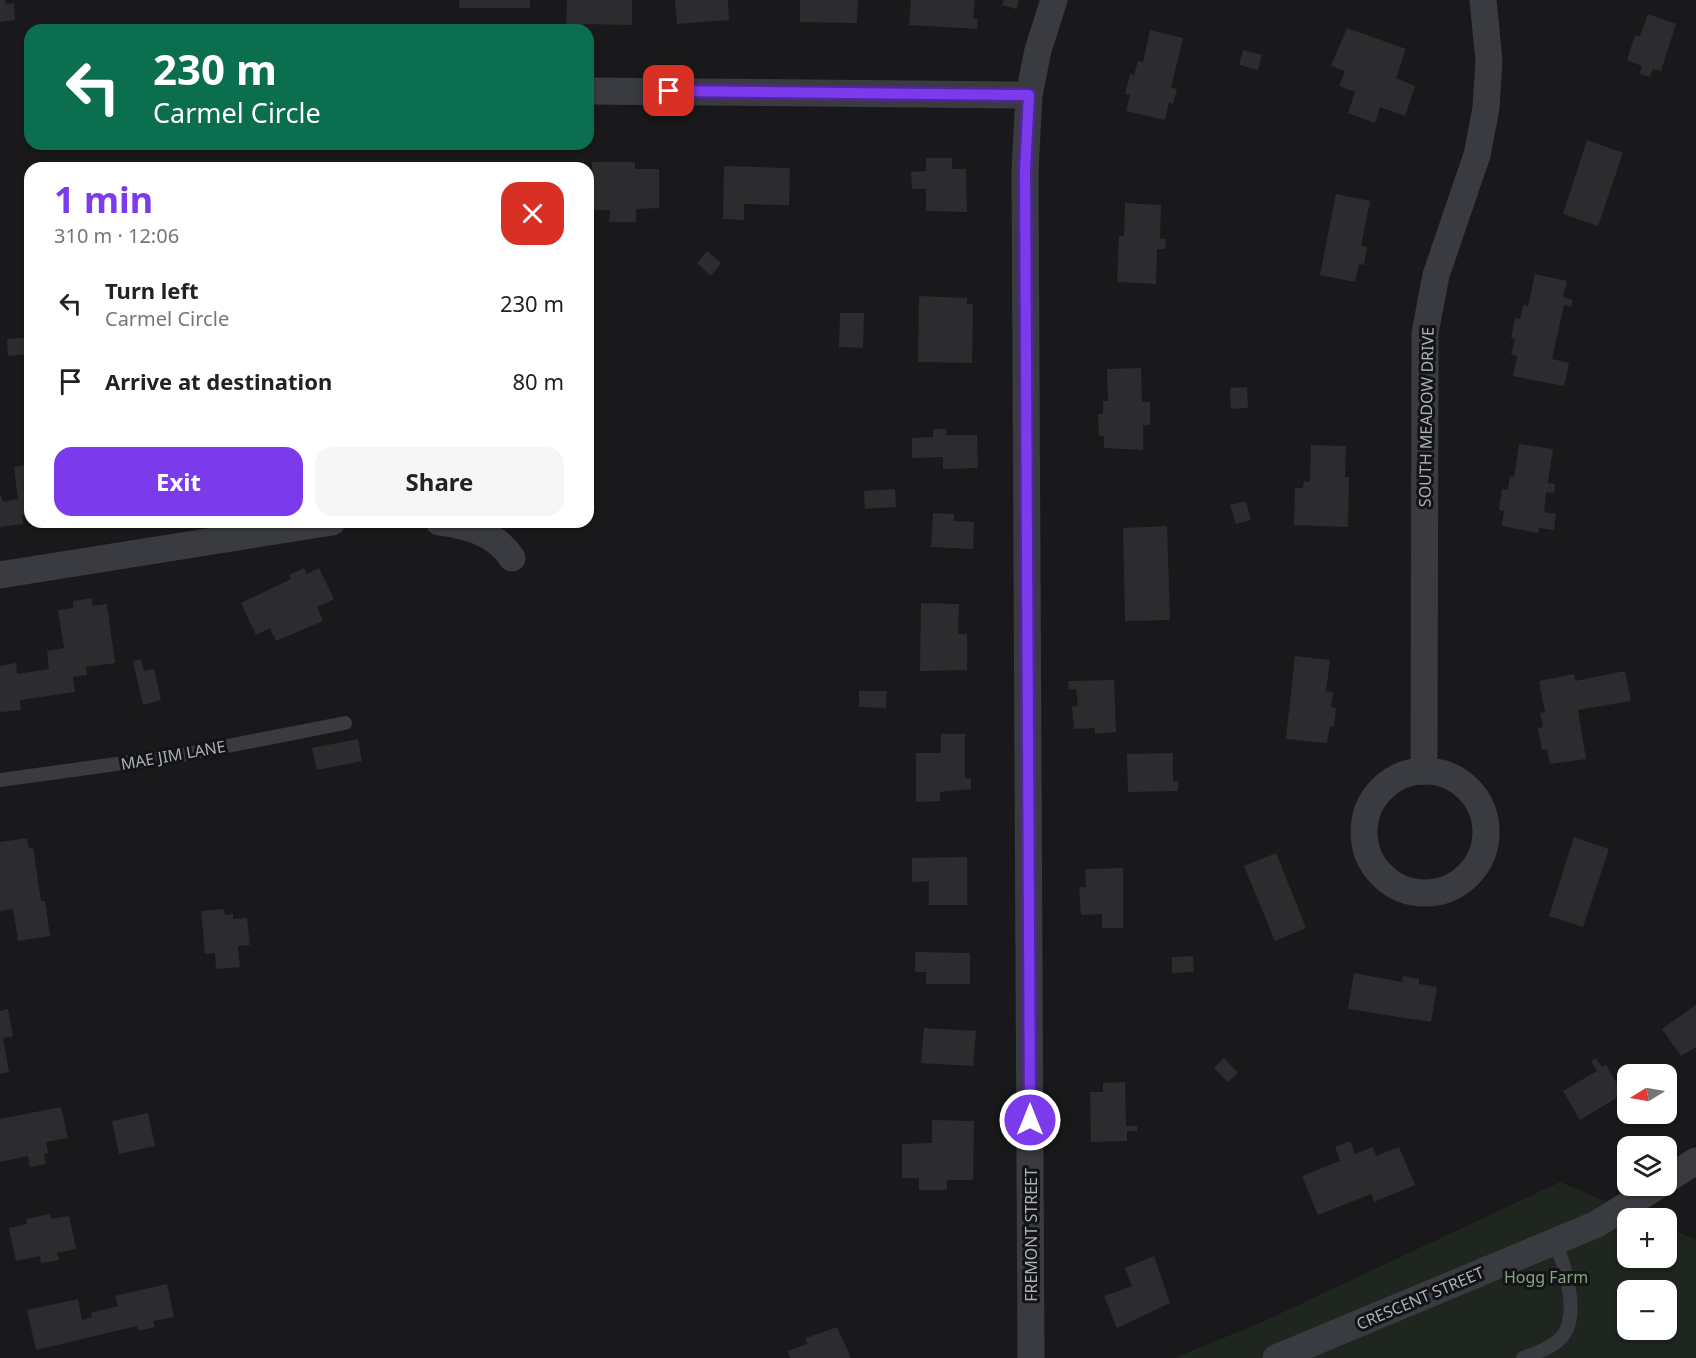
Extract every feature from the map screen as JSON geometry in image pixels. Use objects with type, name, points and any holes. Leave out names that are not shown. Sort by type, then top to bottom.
[{"type":"street","name":"FREMONT STREET","points":[[1032,1358],[1025,170],[1029,95],[1038,50],[1054,0]]},
{"type":"street","name":"SOUTH MEADOW DRIVE","points":[[1424,771],[1425,333],[1436,275],[1477,155],[1486,108],[1489,61],[1483,0]]},
{"type":"street","points":[[594,91],[1029,95]]},
{"type":"street","points":[[0,575],[294,528]]},
{"type":"street","points":[[473,528],[496,540],[512,558]]},
{"type":"street","points":[[1424,771],[1448,775],[1459,782],[1476,800],[1485,823],[1484,848],[1473,870],[1454,886],[1430,894],[1404,890],[1382,876],[1368,854],[1364,829],[1371,804],[1387,784],[1398,777],[1424,771]]},
{"type":"street","points":[[1677,1173],[1696,1161]]},
{"type":"street","name":"CRESCENT STREET","points":[[1276,1358],[1597,1224],[1642,1196]]},
{"type":"lane","name":"MAE JIM LANE","points":[[0,780],[182,755],[345,723]]},
{"type":"lane","points":[[1523,1358],[1546,1348],[1562,1337],[1570,1314],[1566,1267],[1555,1242]]},
{"type":"green space","name":"Hogg Farm","points":[[1560,1182],[1621,1208],[1617,1208],[1617,1268],[1677,1268],[1677,1231],[1696,1240],[1696,1358],[1174,1358],[1262,1322]]},
{"type":"building","points":[[0,0],[5,0],[6,4],[14,3],[15,20],[0,22]]},
{"type":"building","points":[[459,0],[530,0],[530,8],[459,8]]},
{"type":"building","points":[[567,0],[632,0],[632,25],[566,24]]},
{"type":"building","points":[[675,0],[728,0],[729,20],[677,24]]},
{"type":"building","points":[[800,0],[858,0],[857,23],[800,22]]},
{"type":"building","points":[[911,0],[975,0],[973,19],[978,19],[977,29],[909,25]]},
{"type":"building","points":[[1004,0],[1019,0],[1016,9],[1002,5]]},
{"type":"building","points":[[1648,14],[1676,24],[1661,71],[1653,69],[1650,77],[1640,74],[1642,66],[1627,60],[1635,35],[1640,36]]},
{"type":"building","points":[[1347,28],[1406,49],[1396,78],[1415,86],[1405,116],[1380,107],[1375,123],[1348,113],[1355,92],[1339,86],[1345,71],[1331,66]]},
{"type":"building","points":[[1150,30],[1183,38],[1171,88],[1177,89],[1173,104],[1169,103],[1165,120],[1126,111],[1130,95],[1125,94],[1130,74],[1134,75],[1138,61],[1143,62]]},
{"type":"building","points":[[1243,50],[1262,55],[1258,70],[1239,65]]},
{"type":"building","points":[[1587,140],[1623,153],[1598,226],[1563,214]]},
{"type":"building","points":[[926,158],[952,158],[952,169],[966,169],[967,212],[926,211],[926,189],[912,189],[911,172],[926,171]]},
{"type":"building","points":[[594,162],[635,162],[635,169],[659,169],[659,208],[636,209],[636,222],[609,222],[610,210],[594,210]]},
{"type":"building","points":[[724,166],[790,168],[789,205],[744,204],[744,220],[723,219]]},
{"type":"building","points":[[1336,194],[1370,201],[1361,246],[1367,247],[1364,265],[1359,264],[1355,282],[1320,275]]},
{"type":"building","points":[[1125,203],[1161,205],[1160,239],[1166,239],[1165,249],[1157,249],[1156,284],[1117,282],[1119,236],[1124,236]]},
{"type":"building","points":[[707,251],[721,263],[711,276],[697,263]]},
{"type":"building","points":[[1535,274],[1567,281],[1563,297],[1573,300],[1571,307],[1564,305],[1552,359],[1569,363],[1564,386],[1513,376],[1517,356],[1511,354],[1515,339],[1511,338],[1515,318],[1520,319],[1523,305],[1528,306]]},
{"type":"building","points":[[919,296],[967,298],[967,304],[973,304],[972,363],[918,362]]},
{"type":"building","points":[[840,313],[864,313],[863,348],[839,347]]},
{"type":"building","points":[[24,338],[24,355],[8,356],[7,339]]},
{"type":"building","points":[[1141,368],[1142,402],[1150,402],[1150,425],[1143,425],[1143,450],[1104,448],[1104,436],[1099,436],[1098,414],[1103,414],[1103,401],[1108,401],[1107,369]]},
{"type":"building","points":[[1247,387],[1248,408],[1231,409],[1230,388]]},
{"type":"building","points":[[933,429],[946,429],[946,435],[977,435],[978,468],[943,469],[943,457],[912,458],[912,438],[933,437]]},
{"type":"building","points":[[1519,444],[1553,449],[1548,483],[1555,484],[1554,493],[1546,492],[1544,512],[1556,514],[1554,530],[1539,528],[1538,533],[1502,526],[1504,511],[1499,510],[1502,489],[1508,490],[1510,476],[1514,477]]},
{"type":"building","points":[[1311,445],[1346,446],[1345,477],[1349,477],[1348,527],[1294,525],[1295,488],[1303,488],[1304,481],[1310,482]]},
{"type":"building","points":[[24,466],[23,524],[0,527],[0,493],[3,502],[18,499],[14,467]]},
{"type":"building","points":[[895,489],[896,507],[865,509],[864,491]]},
{"type":"building","points":[[1246,501],[1251,520],[1236,524],[1230,505]]},
{"type":"building","points":[[933,513],[954,514],[954,521],[974,522],[973,549],[931,547]]},
{"type":"building","points":[[1167,526],[1170,620],[1125,621],[1123,528]]},
{"type":"building","points":[[304,568],[307,574],[319,568],[334,599],[317,607],[323,621],[276,641],[270,628],[256,635],[241,603],[291,579],[289,575]]},
{"type":"building","points":[[92,598],[92,606],[107,604],[115,663],[86,667],[87,675],[73,677],[75,692],[20,700],[21,710],[0,712],[0,666],[16,663],[17,674],[49,669],[47,651],[64,648],[58,610],[73,608],[73,601]]},
{"type":"building","points":[[921,603],[959,604],[958,634],[967,634],[967,670],[920,671]]},
{"type":"building","points":[[1295,656],[1330,660],[1326,691],[1333,692],[1331,707],[1336,708],[1334,727],[1330,726],[1327,743],[1286,739]]},
{"type":"building","points":[[141,659],[144,671],[154,669],[161,700],[143,705],[133,661]]},
{"type":"building","points":[[1625,671],[1631,701],[1578,710],[1586,759],[1550,764],[1547,749],[1542,750],[1538,728],[1543,727],[1540,713],[1545,712],[1539,681],[1574,674],[1575,681]]},
{"type":"building","points":[[1114,680],[1116,732],[1095,734],[1095,728],[1074,729],[1072,707],[1078,706],[1076,689],[1069,690],[1068,681]]},
{"type":"building","points":[[859,691],[887,691],[886,708],[859,707]]},
{"type":"building","points":[[941,734],[965,734],[965,778],[971,778],[971,789],[940,792],[940,801],[916,802],[916,753],[941,753]]},
{"type":"building","points":[[358,739],[362,761],[317,770],[312,748]]},
{"type":"building","points":[[1173,753],[1173,781],[1178,781],[1178,791],[1128,792],[1127,754]]},
{"type":"building","points":[[1574,837],[1609,849],[1583,927],[1549,916]]},
{"type":"building","points":[[27,838],[29,848],[33,847],[41,901],[45,901],[50,936],[18,941],[13,909],[0,911],[0,842]]},
{"type":"building","points":[[1276,853],[1306,928],[1275,941],[1244,866]]},
{"type":"building","points":[[967,857],[967,905],[929,905],[929,881],[912,882],[912,858]]},
{"type":"building","points":[[1123,868],[1123,928],[1102,928],[1102,914],[1081,915],[1079,887],[1086,887],[1085,869]]},
{"type":"building","points":[[224,909],[225,915],[233,914],[233,919],[247,918],[250,945],[238,946],[240,967],[216,969],[215,953],[205,954],[201,911]]},
{"type":"building","points":[[915,952],[970,953],[970,984],[926,984],[926,972],[915,972]]},
{"type":"building","points":[[1193,956],[1194,972],[1172,973],[1172,957]]},
{"type":"building","points":[[1354,973],[1402,982],[1403,976],[1419,979],[1419,984],[1437,987],[1431,1022],[1348,1009]]},
{"type":"building","points":[[1696,1005],[1696,1047],[1681,1056],[1662,1029]]},
{"type":"building","points":[[8,1009],[13,1036],[3,1038],[9,1072],[0,1074],[0,1011]]},
{"type":"building","points":[[924,1028],[976,1031],[973,1066],[921,1063]]},
{"type":"building","points":[[1224,1058],[1238,1073],[1228,1082],[1214,1068]]},
{"type":"building","points":[[1596,1058],[1602,1067],[1606,1065],[1617,1084],[1617,1098],[1580,1120],[1563,1091],[1597,1071],[1591,1061]]},
{"type":"building","points":[[1125,1082],[1126,1126],[1137,1126],[1137,1131],[1127,1131],[1127,1141],[1091,1142],[1090,1092],[1103,1092],[1103,1083]]},
{"type":"building","points":[[61,1107],[68,1138],[46,1142],[48,1153],[44,1154],[46,1164],[30,1167],[28,1156],[0,1162],[0,1119]]},
{"type":"building","points":[[148,1113],[155,1146],[119,1154],[112,1121]]},
{"type":"building","points":[[932,1120],[974,1121],[973,1180],[947,1180],[947,1190],[919,1190],[919,1178],[902,1178],[902,1144],[932,1143]]},
{"type":"building","points":[[1350,1141],[1355,1154],[1373,1147],[1376,1156],[1399,1147],[1415,1185],[1374,1202],[1371,1194],[1318,1215],[1302,1176],[1340,1161],[1335,1147]]},
{"type":"building","points":[[50,1214],[51,1219],[69,1216],[76,1249],[57,1253],[59,1260],[41,1263],[40,1256],[16,1261],[9,1228],[27,1224],[26,1219]]},
{"type":"building","points":[[1154,1256],[1170,1303],[1117,1328],[1104,1296],[1132,1286],[1125,1268]]},
{"type":"building","points":[[167,1284],[174,1317],[153,1321],[155,1327],[138,1331],[137,1326],[36,1350],[27,1310],[78,1299],[82,1320],[92,1317],[91,1313],[118,1306],[115,1296]]},
{"type":"building","points":[[837,1327],[851,1358],[790,1358],[788,1351],[807,1344],[806,1338]]},
{"type":"route","points":[[669,91],[1029,95],[1025,170],[1030,1120]]}]
